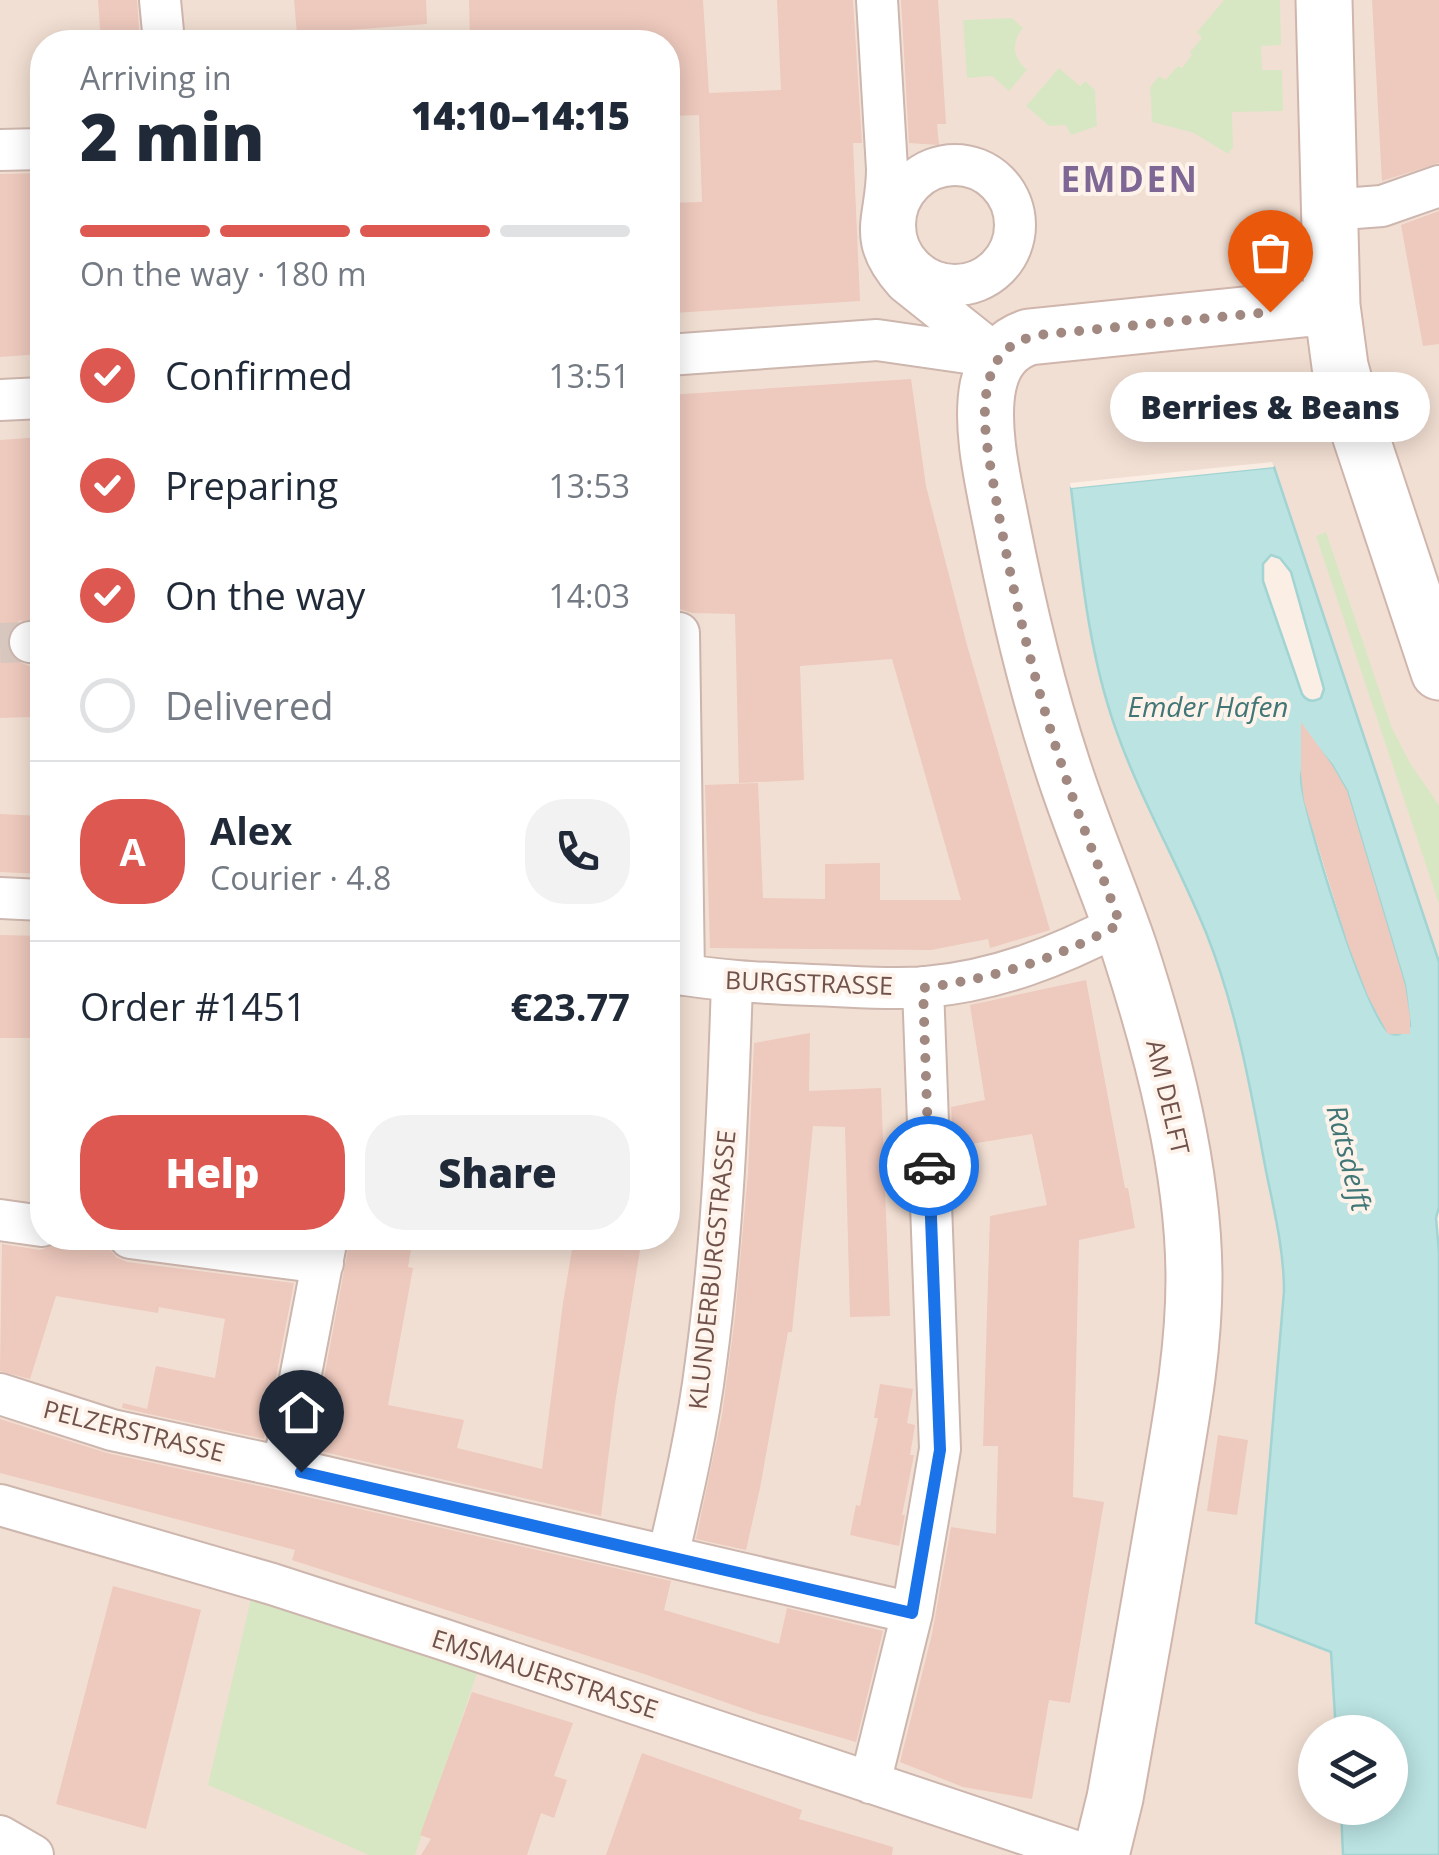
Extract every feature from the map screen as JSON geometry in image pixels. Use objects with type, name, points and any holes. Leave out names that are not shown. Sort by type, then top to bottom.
[{"type":"street","points":[[160,0],[163,30]]},
{"type":"street","points":[[876,0],[887,169],[880,218],[882,246],[905,282],[998,357]]},
{"type":"street","points":[[1324,0],[1332,306],[1337,350],[1351,407],[1439,672]]},
{"type":"street","points":[[0,150],[30,150]]},
{"type":"street","points":[[1329,199],[1374,208],[1439,186]]},
{"type":"street","points":[[680,354],[878,340],[998,357],[1013,344],[1038,335],[1332,306]]},
{"type":"street","name":"AM DELFT","points":[[998,357],[988,384],[986,420],[1012,579],[1058,752],[1120,924],[1156,1042],[1178,1136],[1189,1207],[1194,1280],[1178,1440],[1119,1779],[1101,1855]]},
{"type":"street","points":[[0,400],[30,399]]},
{"type":"street","points":[[0,898],[30,899]]},
{"type":"street","name":"BURGSTRASSE","points":[[680,974],[732,982],[923,988],[972,981],[1026,966],[1075,948],[1120,924]]},
{"type":"street","name":"KLUNDERBURGSTRASSE","points":[[668,1556],[692,1452],[721,1230],[732,982]]},
{"type":"street","points":[[870,1784],[912,1613],[940,1450],[923,988]]},
{"type":"street","points":[[0,1220],[30,1224]]},
{"type":"street","points":[[283,1467],[325,1250]]},
{"type":"street","name":"PELZERSTRASSE","points":[[0,1394],[112,1430],[912,1613]]},
{"type":"street","name":"EMSMAUERSTRASSE","points":[[0,1505],[272,1584],[1086,1855]]},
{"type":"street","points":[[0,1836],[32,1855]]},
{"type":"shaded area","points":[[0,0],[1439,0],[1439,962],[1274,468],[1071,489],[1090,631],[1138,787],[1217,963],[1255,1111],[1282,1256],[1331,1652],[1335,1715],[1298,1715],[1298,1825],[1342,1825],[1343,1855],[0,1855]]},
{"type":"green space","points":[[1224,0],[1280,0],[1281,45],[1261,46],[1262,70],[1282,70],[1283,111],[1232,112],[1233,147],[1228,154],[1194,133],[1152,122],[1150,87],[1159,76],[1165,80],[1178,66],[1182,68],[1202,38],[1197,32]]},
{"type":"green space","points":[[1012,18],[1023,28],[1015,50],[1027,70],[1009,91],[992,76],[967,78],[963,20]]},
{"type":"green space","points":[[1059,68],[1080,86],[1085,81],[1095,90],[1097,126],[1071,135],[1066,125],[1049,126],[1026,106]]},
{"type":"green space","points":[[1326,532],[1392,728],[1439,805],[1439,904],[1316,536]]},
{"type":"green space","points":[[255,1581],[484,1653],[415,1855],[369,1855],[208,1785]]},
{"type":"water","name":"Emder Hafen","points":[[1274,467],[1439,962],[1439,1855],[1343,1855],[1342,1825],[1408,1825],[1408,1715],[1335,1715],[1331,1652],[1256,1623],[1284,1291],[1278,1230],[1227,993],[1196,909],[1115,727],[1098,669],[1071,488]],"holes":[[[1271,555],[1280,558],[1291,572],[1324,689],[1316,700],[1308,700],[1302,694],[1263,581],[1263,564]],[[1312,741],[1347,791],[1405,985],[1410,1026],[1398,1034],[1390,1033],[1380,1020],[1352,956],[1304,797],[1301,778]]]},
{"type":"pier","points":[[1272,462],[1274,467],[1071,488],[1070,483]]},
{"type":"building","points":[[98,0],[137,0],[139,30],[100,30]]},
{"type":"building","points":[[294,0],[426,0],[427,24],[297,30]]},
{"type":"building","points":[[469,0],[703,0],[709,93],[781,90],[777,0],[853,0],[862,143],[853,143],[860,301],[680,313],[680,203],[702,202],[699,115],[680,116],[680,30],[470,30]]},
{"type":"building","points":[[901,0],[938,0],[946,124],[937,124],[939,145],[909,143]]},
{"type":"building","points":[[1372,0],[1439,0],[1439,163],[1382,181]]},
{"type":"building","points":[[30,173],[30,355],[0,357],[0,174]]},
{"type":"building","points":[[1439,211],[1439,344],[1423,346],[1401,225]]},
{"type":"building","points":[[911,379],[926,486],[967,645],[1050,930],[990,948],[988,939],[931,950],[710,948],[705,785],[758,783],[763,898],[825,899],[825,864],[880,863],[880,900],[961,900],[892,659],[800,666],[804,780],[739,783],[735,614],[680,609],[680,394]]},
{"type":"building","points":[[30,438],[30,620],[19,621],[10,629],[6,641],[16,661],[30,666],[30,717],[0,718],[0,440]]},
{"type":"building","points":[[1301,722],[1347,791],[1405,985],[1410,1034],[1388,1034],[1348,944],[1304,801]]},
{"type":"building","points":[[0,814],[30,815],[30,873],[0,872]]},
{"type":"building","points":[[0,935],[30,936],[30,1038],[0,1038]]},
{"type":"building","points":[[1086,980],[1135,1228],[1079,1240],[1073,1497],[1104,1502],[1070,1703],[1049,1700],[1032,1799],[963,1787],[900,1762],[932,1634],[951,1527],[996,1534],[998,1446],[983,1446],[990,1216],[1047,1205],[1032,1134],[953,1147],[951,1107],[985,1100],[970,1005]]},
{"type":"building","points":[[810,1033],[809,1091],[881,1088],[890,1316],[850,1317],[845,1127],[813,1126],[792,1332],[788,1332],[746,1550],[696,1539],[722,1415],[735,1317],[748,1173],[754,1043]]},
{"type":"building","points":[[2,1244],[30,1250],[111,1250],[127,1262],[294,1283],[264,1439],[122,1408],[123,1403],[147,1409],[156,1366],[215,1378],[225,1319],[159,1307],[158,1313],[56,1296],[30,1379],[0,1371]]},
{"type":"building","points":[[348,1250],[411,1250],[408,1267],[413,1268],[388,1405],[464,1420],[457,1448],[542,1469],[572,1250],[640,1250],[601,1516],[311,1449]]},
{"type":"building","points":[[880,1384],[913,1389],[907,1423],[915,1425],[910,1455],[914,1455],[899,1546],[850,1535],[878,1418],[874,1418]]},
{"type":"building","points":[[0,1419],[107,1453],[671,1581],[664,1610],[779,1644],[787,1608],[883,1631],[856,1742],[759,1714],[292,1560],[295,1550],[0,1473]]},
{"type":"building","points":[[1218,1435],[1248,1440],[1237,1515],[1207,1511]]},
{"type":"building","points":[[113,1586],[201,1610],[146,1829],[56,1804]]},
{"type":"building","points":[[472,1692],[573,1723],[554,1776],[567,1780],[554,1818],[541,1813],[527,1855],[421,1855],[431,1839],[420,1835]]},
{"type":"building","points":[[642,1753],[802,1810],[799,1819],[893,1847],[892,1855],[606,1855]]},
{"type":"tunnel","points":[[0,643],[30,642]]},
{"type":"way so far","points":[[929,1166],[923,988],[972,981],[1026,966],[1075,948],[1120,924],[1062,766],[1012,579],[986,420],[991,374],[1005,350],[1038,335],[1270,312]]},
{"type":"place","name":"Berries & Beans","points":[[1270,312]]},
{"type":"district","name":"EMDEN","points":[[1130,180]]},
{"type":"route","points":[[301,1472],[912,1613],[940,1450],[929,1166]]},
{"type":"water label","name":"Ratsdelft","points":[[1349,1158]]}]
